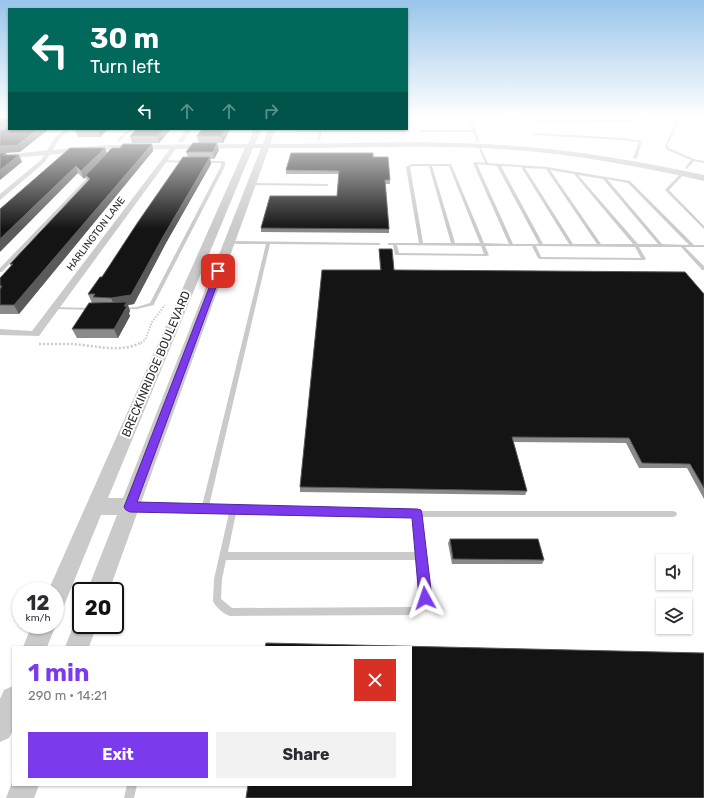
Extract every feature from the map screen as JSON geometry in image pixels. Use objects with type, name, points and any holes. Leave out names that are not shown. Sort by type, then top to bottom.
[{"type":"street","points":[[0,157],[16,154]]},
{"type":"street","points":[[0,198],[43,161],[47,154]]},
{"type":"street","name":"HARLINGTON LANE","points":[[35,339],[54,308],[170,154]]},
{"type":"street","name":"BRECKINRIDGE BOULEVARD","points":[[63,582],[246,154]]},
{"type":"street","name":"BRECKINRIDGE BOULEVARD","points":[[101,582],[262,154]]},
{"type":"street","points":[[569,154],[704,172]]},
{"type":"street","points":[[610,154],[635,158],[685,170],[704,178]]},
{"type":"street","points":[[208,242],[229,242]]},
{"type":"street","points":[[0,332],[35,339]]},
{"type":"street","points":[[95,506],[130,507]]},
{"type":"street","points":[[35,646],[40,634]]},
{"type":"street","points":[[77,646],[82,634]]},
{"type":"street","points":[[0,729],[12,701]]},
{"type":"street","points":[[20,798],[25,786]]},
{"type":"lane","points":[[483,154],[487,164]]},
{"type":"lane","points":[[680,154],[693,160],[704,162]]},
{"type":"lane","points":[[693,160],[667,190],[704,228]]},
{"type":"lane","points":[[164,161],[193,162]]},
{"type":"lane","points":[[118,309],[137,308],[152,304],[223,166],[223,162],[201,162]]},
{"type":"lane","points":[[395,244],[397,254],[487,255],[450,165],[412,164],[408,167],[421,244]]},
{"type":"lane","points":[[512,245],[475,164],[498,164],[547,168],[629,182],[693,246]]},
{"type":"lane","points":[[498,164],[542,245]]},
{"type":"lane","points":[[430,165],[453,244]]},
{"type":"lane","points":[[522,166],[572,245]]},
{"type":"lane","points":[[547,168],[600,245]]},
{"type":"lane","points":[[0,271],[95,173]]},
{"type":"lane","points":[[533,245],[540,258],[644,259],[636,245],[575,173]]},
{"type":"lane","points":[[603,177],[661,246]]},
{"type":"lane","points":[[251,184],[327,184]]},
{"type":"lane","points":[[229,242],[379,244]]},
{"type":"lane","points":[[205,509],[268,243]]},
{"type":"lane","points":[[389,244],[704,246]]},
{"type":"lane","points":[[682,246],[704,269]]},
{"type":"lane","points":[[54,308],[102,309]]},
{"type":"lane","points":[[130,507],[417,514],[673,514]]},
{"type":"lane","points":[[233,509],[218,580],[217,601],[230,612],[414,611],[425,598],[417,514]]},
{"type":"lane","points":[[223,556],[421,556]]},
{"type":"lane","points":[[129,798],[132,786]]},
{"type":"path","points":[[35,339],[118,348],[137,345],[145,340],[152,322],[168,302]]},
{"type":"building","points":[[0,154],[19,155],[0,170]]},
{"type":"building","points":[[63,154],[98,154],[81,171],[76,166],[0,239],[0,209]]},
{"type":"building","points":[[106,154],[143,154],[14,305],[0,305],[0,289],[2,286],[0,286],[0,278],[13,264],[10,264],[90,179],[86,175]]},
{"type":"building","points":[[291,154],[373,154],[373,157],[388,157],[390,180],[385,180],[389,229],[261,228],[270,196],[337,196],[339,171],[286,170]]},
{"type":"building","points":[[183,157],[210,157],[131,295],[111,298],[93,297],[95,294],[88,294],[100,277],[102,277]]},
{"type":"building","points":[[379,249],[392,249],[394,270],[685,272],[704,294],[704,488],[690,464],[642,463],[629,438],[512,437],[527,491],[300,487],[322,270],[381,270]]},
{"type":"building","points":[[127,302],[124,306],[127,306],[114,329],[72,329],[89,303]]},
{"type":"building","points":[[450,539],[538,539],[544,560],[453,559]]},
{"type":"building","points":[[266,643],[397,646],[265,646]]},
{"type":"building","points":[[412,646],[704,653],[704,798],[246,798],[248,786],[412,786]]},
{"type":"route","points":[[218,271],[130,507],[417,514],[425,598]]}]
